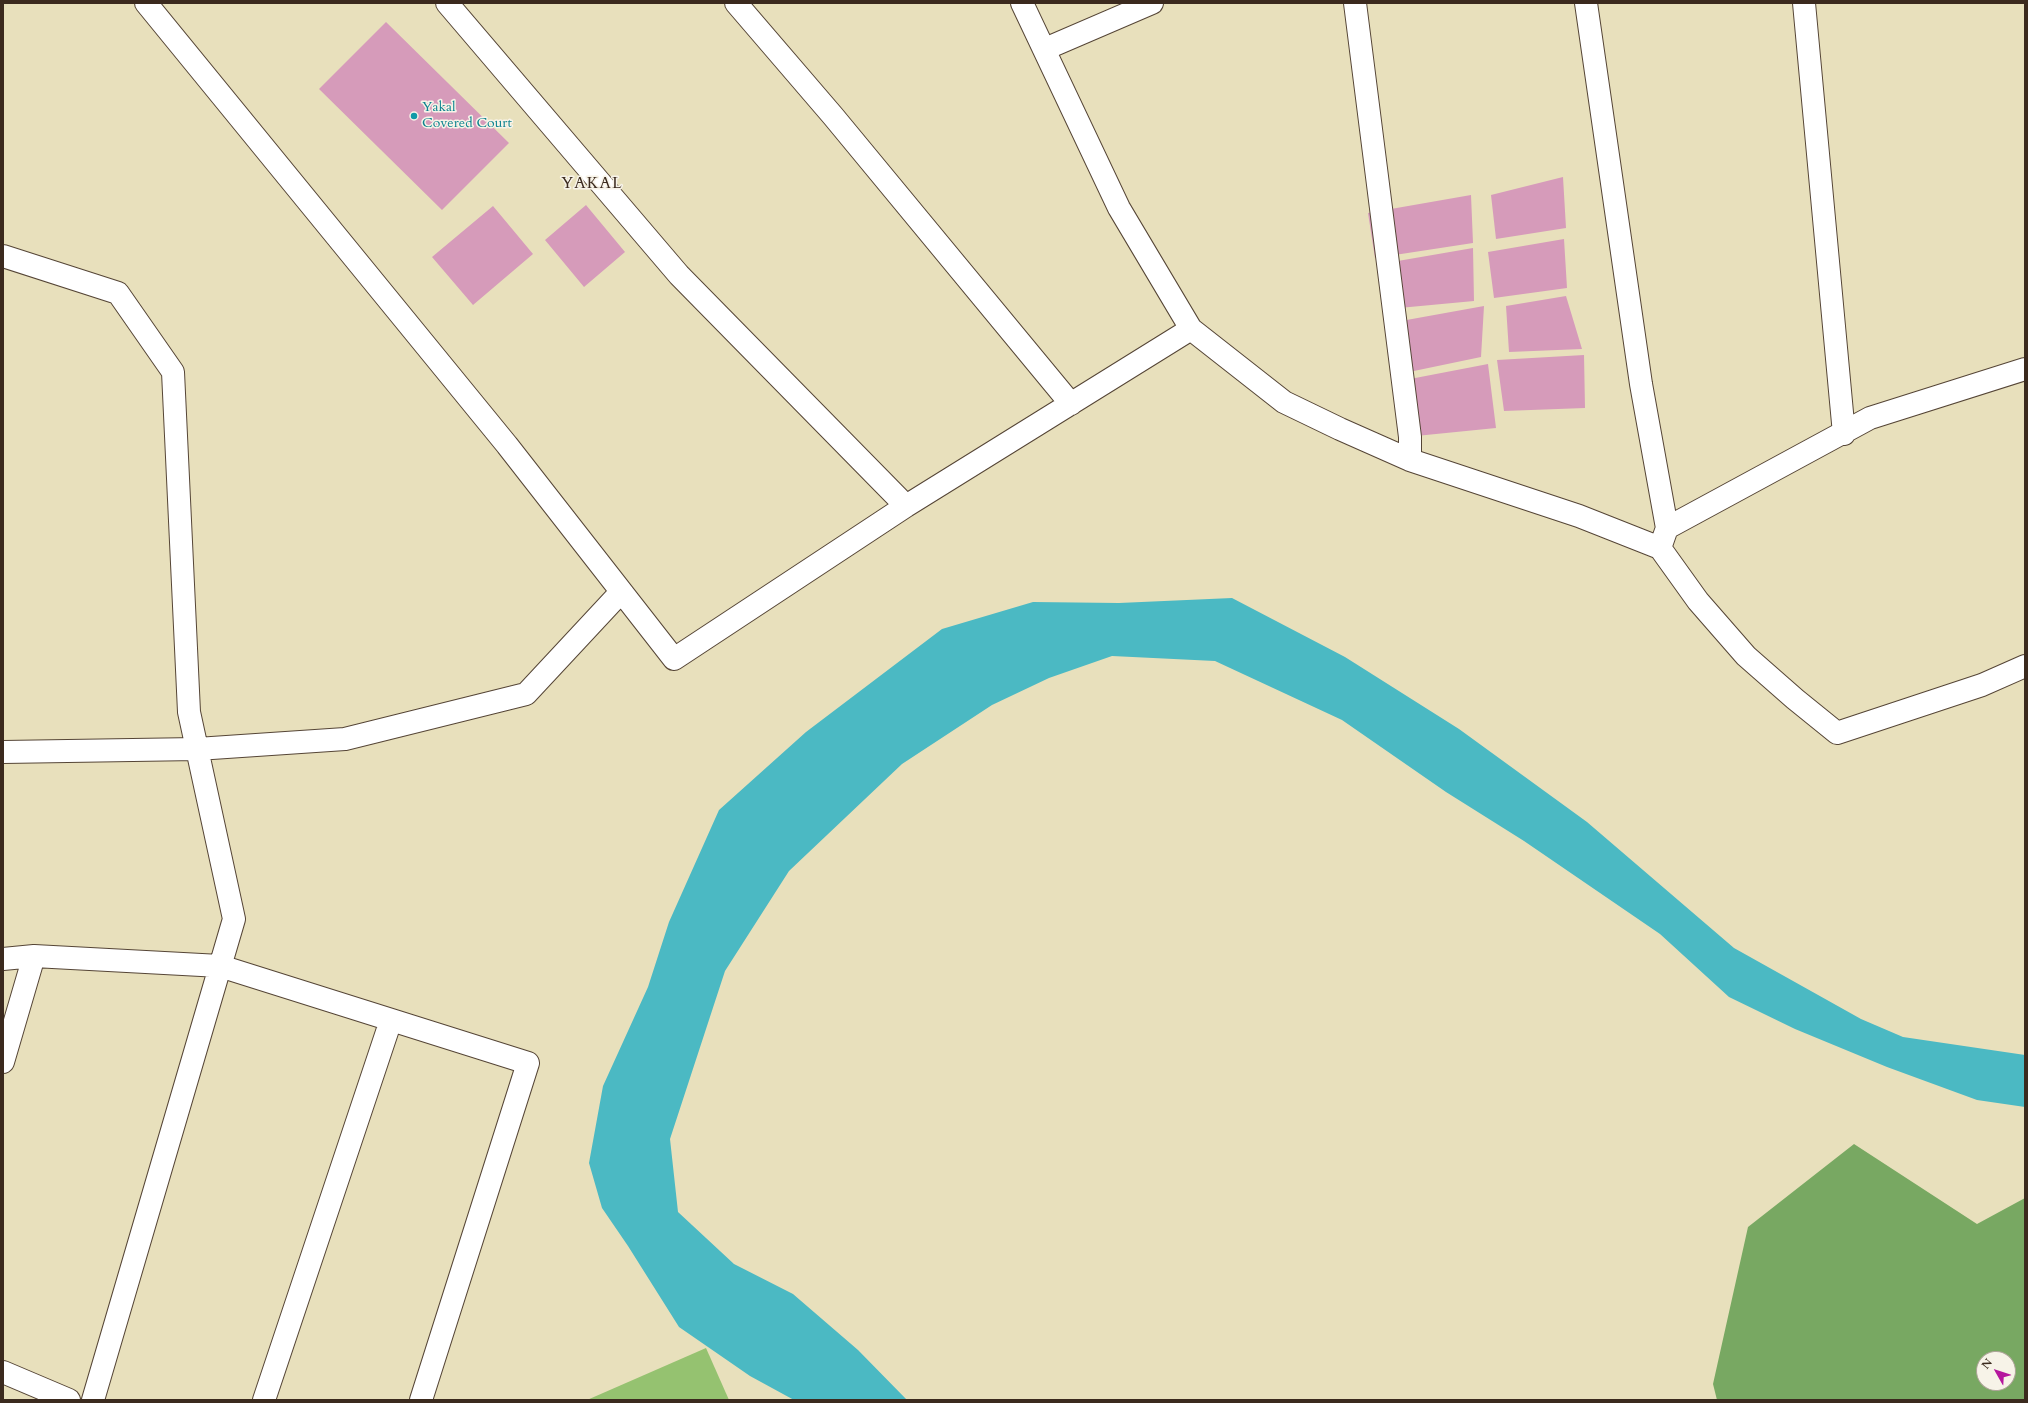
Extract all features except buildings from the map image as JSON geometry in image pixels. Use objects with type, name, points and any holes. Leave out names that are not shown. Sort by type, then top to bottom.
[{"type":"street","points":[[146,3],[502,439],[674,659],[906,506],[1191,329]]},
{"type":"street","points":[[447,3],[679,275],[906,506]]},
{"type":"street","points":[[736,3],[833,116],[1072,404]]},
{"type":"street","points":[[1022,3],[1119,208],[1191,329],[1284,402],[1410,460],[1579,516],[1660,548],[1698,600],[1746,656],[1837,733],[1982,685],[2025,666]]},
{"type":"street","points":[[1045,49],[1152,3]]},
{"type":"street","points":[[1355,3],[1410,437],[1410,460]]},
{"type":"street","points":[[1586,3],[1641,384],[1666,528],[1660,548]]},
{"type":"street","points":[[1804,3],[1844,434]]},
{"type":"street","points":[[3,256],[118,293],[173,372],[189,712],[234,920],[93,1400]]},
{"type":"street","points":[[1666,528],[1844,434],[1870,418],[2025,369]]},
{"type":"street","points":[[3,752],[197,749],[345,739],[526,694],[621,592]]},
{"type":"street","points":[[3,1062],[34,956]]},
{"type":"street","points":[[3,959],[34,956],[220,966],[528,1063],[421,1400]]},
{"type":"street","points":[[264,1400],[391,1020]]},
{"type":"street","points":[[3,1372],[69,1400]]},
{"type":"green space","points":[[1854,1144],[1977,1224],[2025,1198],[2025,1400],[1717,1400],[1713,1384],[1748,1227]]},
{"type":"green space","points":[[706,1348],[729,1400],[587,1400]]},
{"type":"water","points":[[1232,598],[1345,657],[1459,729],[1587,822],[1734,948],[1861,1019],[1903,1037],[2025,1055],[2025,1107],[1977,1100],[1887,1067],[1795,1029],[1729,997],[1660,934],[1524,841],[1446,792],[1342,720],[1215,661],[1112,656],[1049,678],[992,705],[902,764],[789,871],[725,971],[670,1139],[678,1212],[734,1264],[793,1294],[858,1350],[907,1400],[794,1400],[750,1376],[679,1327],[602,1208],[589,1163],[603,1086],[648,987],[669,922],[719,810],[806,732],[942,629],[1033,602],[1119,603]]},
{"type":"place","name":"Yakal Covered Court","points":[[414,116]]},
{"type":"district","name":"YAKAL","points":[[592,184]]}]
